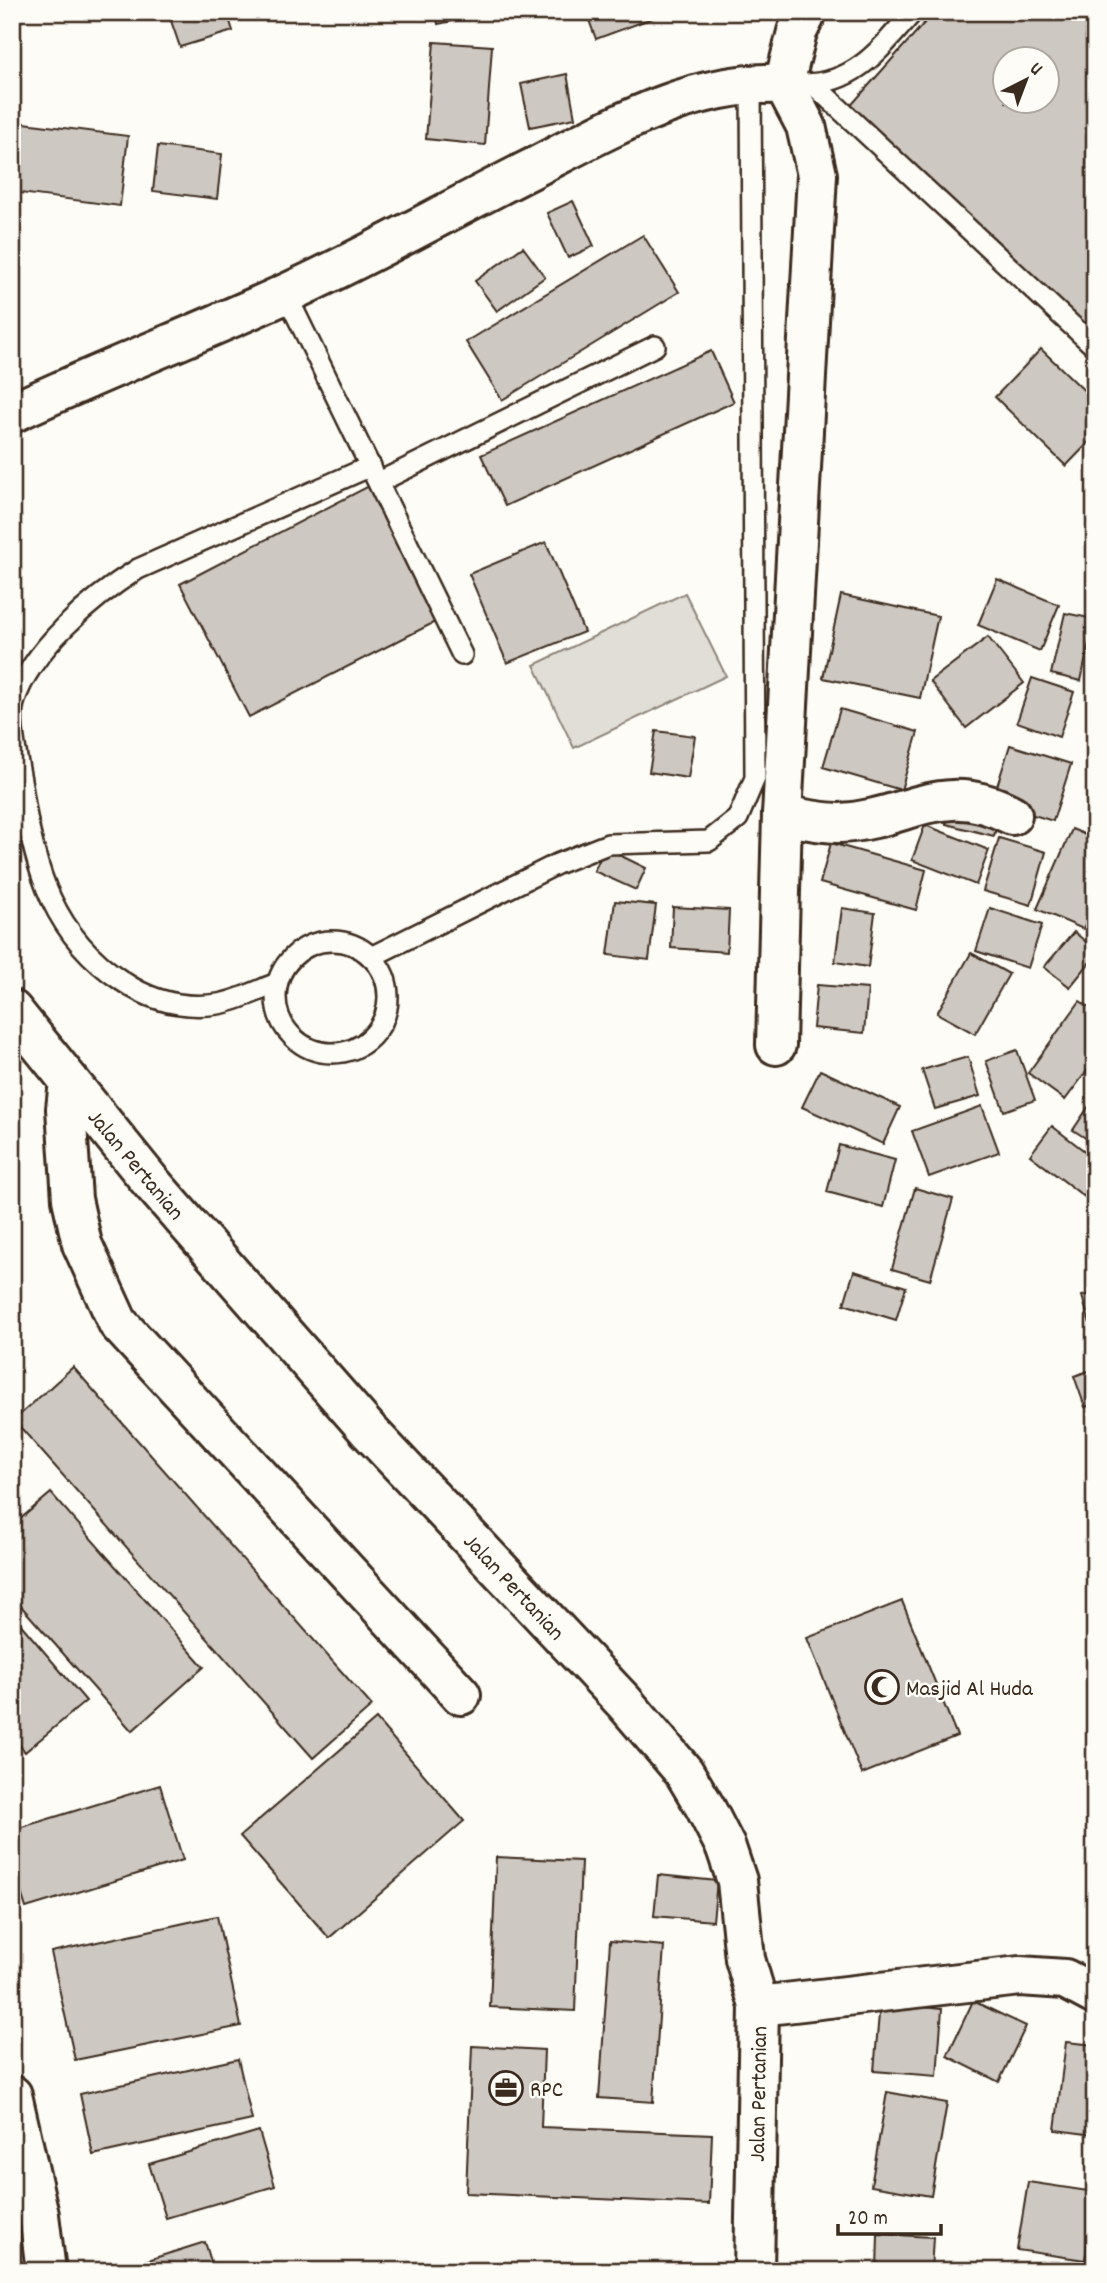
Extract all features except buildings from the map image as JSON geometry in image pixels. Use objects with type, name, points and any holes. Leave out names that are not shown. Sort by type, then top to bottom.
[{"type":"street","points":[[776,1045],[782,815],[817,175],[806,126],[783,84],[797,32],[807,12]]},
{"type":"street","points":[[12,413],[286,294],[639,113],[783,84]]},
{"type":"street","points":[[782,815],[841,823],[960,797],[1012,815]]},
{"type":"street","name":"Jalan Pertanian","points":[[12,1010],[150,1181],[360,1421],[624,1702],[684,1773],[726,1848],[737,1881],[746,1959],[759,2006],[754,2271]]},
{"type":"street","points":[[69,1081],[66,1109],[72,1199],[82,1244],[118,1323],[461,1695]]},
{"type":"street","points":[[759,2006],[1020,1976],[1065,1979],[1095,1995]]},
{"type":"street","points":[[12,2095],[39,2215],[46,2271]]},
{"type":"lane","points":[[783,84],[855,72],[913,12]]},
{"type":"lane","points":[[783,84],[1095,347]]},
{"type":"lane","points":[[371,957],[556,864],[608,844],[709,841],[738,818],[749,798],[755,778],[783,84]]},
{"type":"lane","points":[[286,294],[463,655]]},
{"type":"lane","points":[[277,983],[219,1004],[180,1005],[137,991],[90,959],[59,917],[47,891],[27,824],[13,706],[23,681],[38,658],[108,587],[138,569],[375,474],[654,346]]},
{"type":"lane","points":[[336,942],[354,946],[371,957],[386,986],[384,1019],[362,1044],[347,1051],[330,1053],[314,1050],[287,1031],[275,1000],[277,983],[285,965],[299,951],[316,943],[336,942]]},
{"type":"shaded area","points":[[685,593],[726,676],[574,748],[534,665]]},
{"type":"place","name":"Masjid Al Huda","points":[[882,1687]]},
{"type":"place","name":"RPC","points":[[506,2088]]}]
